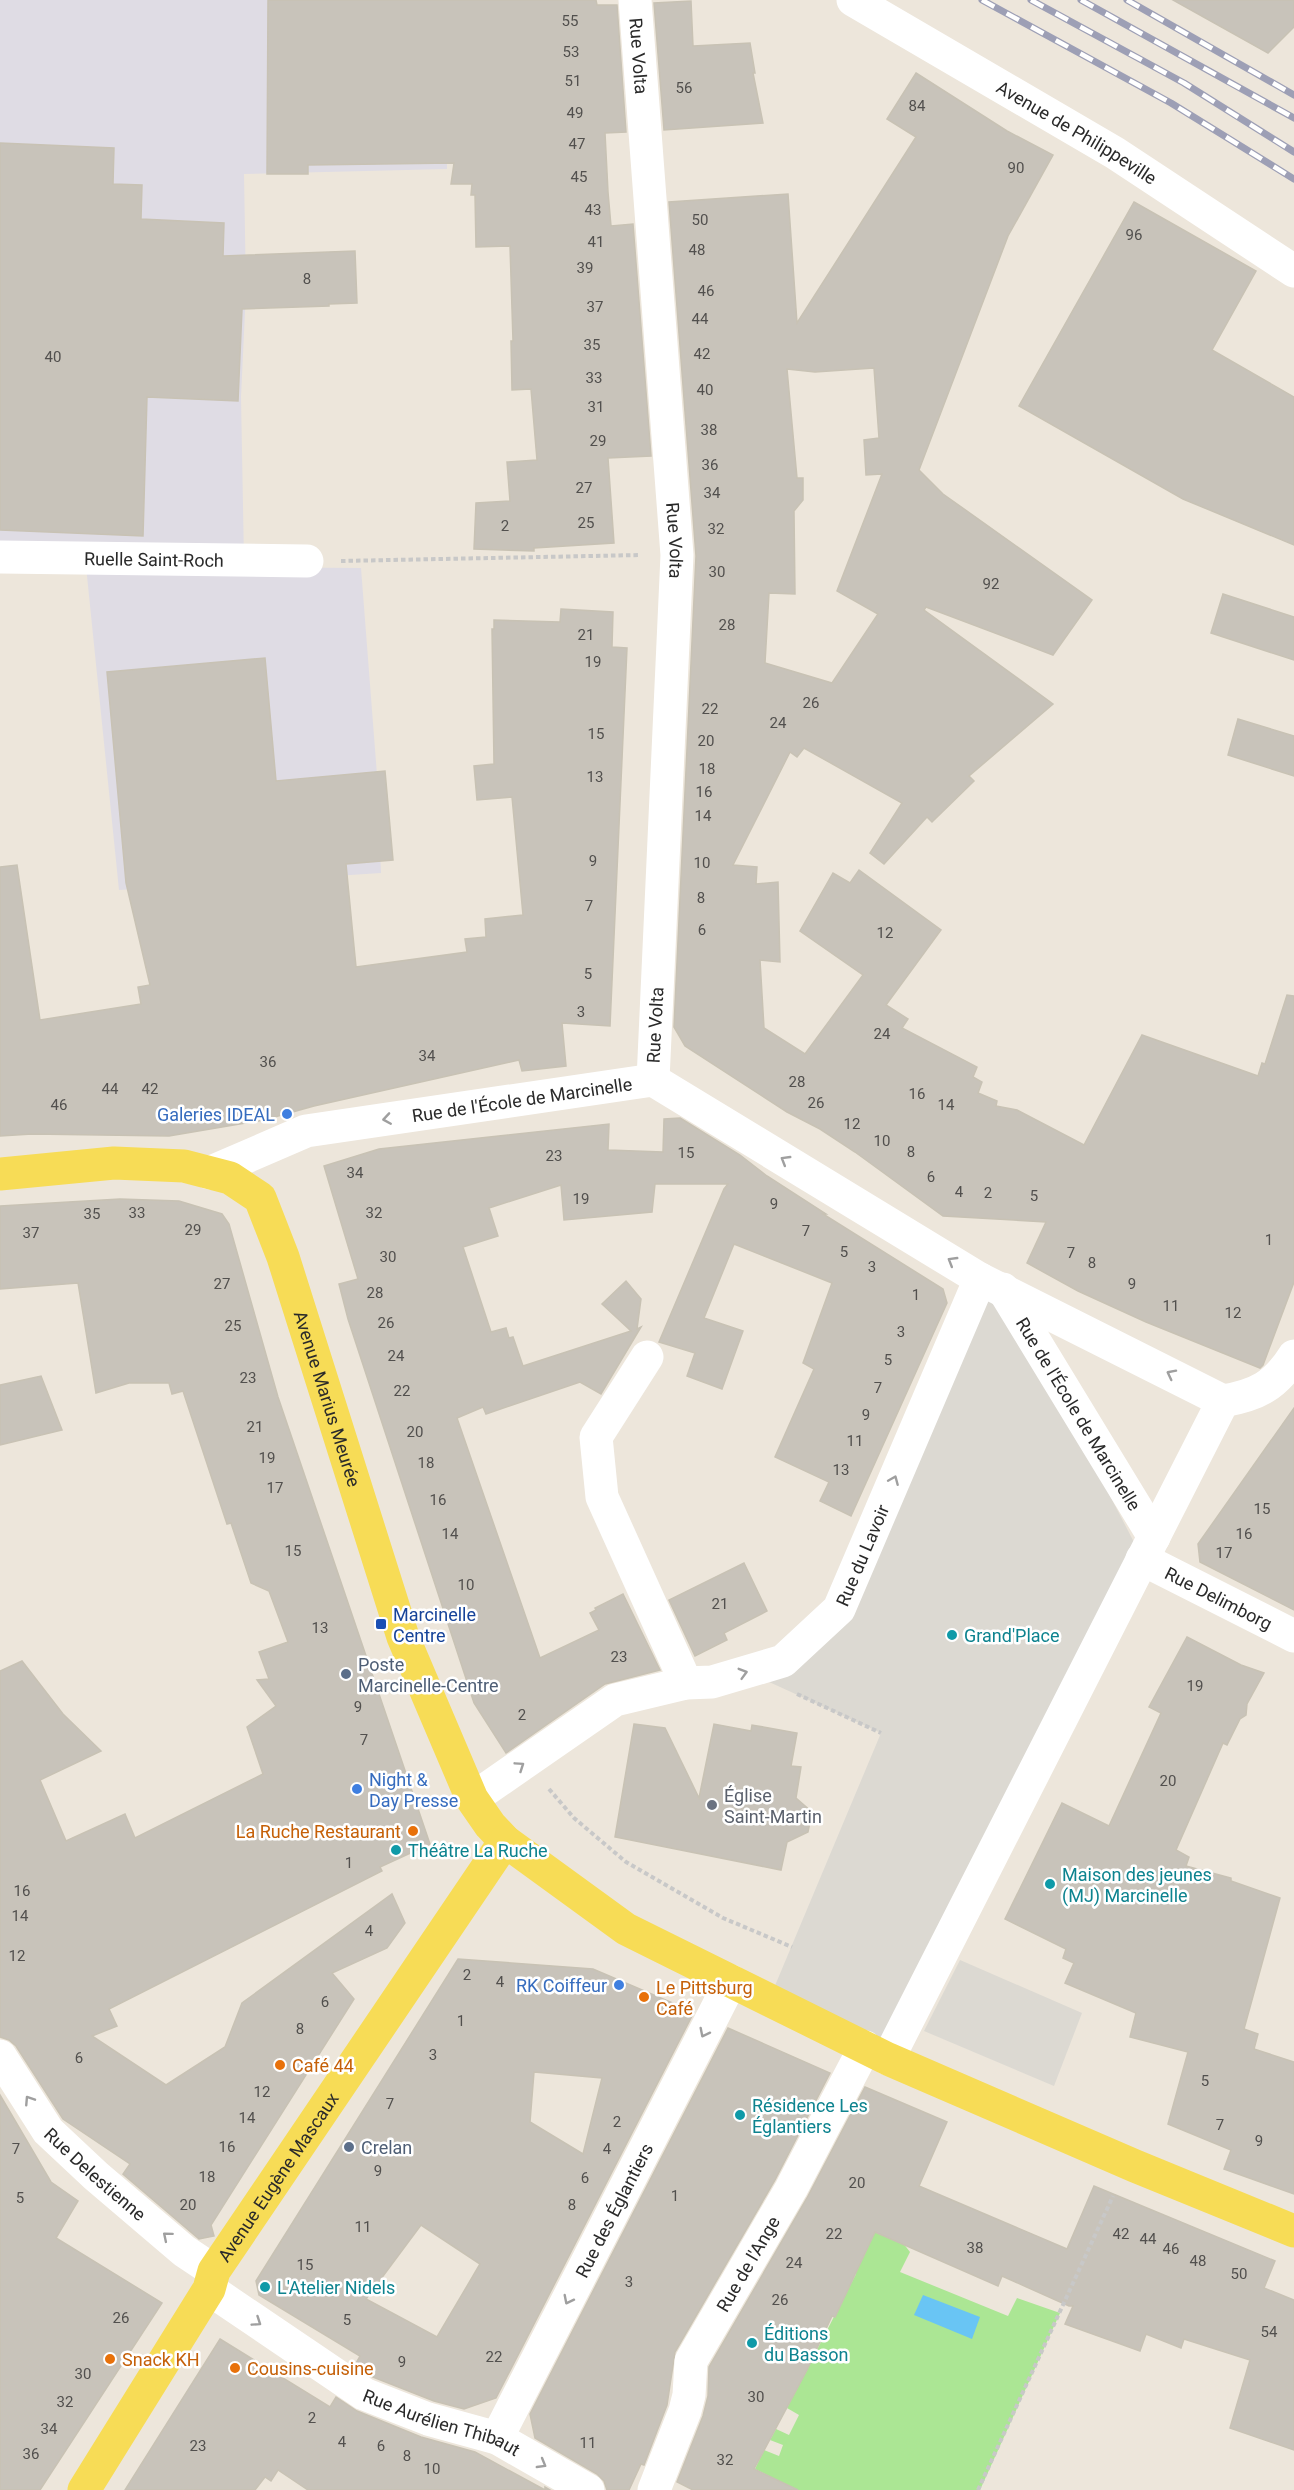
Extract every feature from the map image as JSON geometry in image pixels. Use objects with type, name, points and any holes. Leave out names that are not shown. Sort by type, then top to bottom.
[{"type":"main road","name":"Avenue Marius Meurée","points":[[0,1174],[114,1163],[184,1166],[230,1178],[260,1198],[283,1257],[403,1637],[472,1799],[490,1825],[506,1841]]},
{"type":"main road","points":[[506,1841],[626,1929],[731,1981],[877,2053],[1135,2166],[1294,2231]]},
{"type":"main road","name":"Avenue Eugène Mascaux","points":[[84,2490],[211,2280],[506,1841]]},
{"type":"street","name":"Rue Volta","points":[[635,0],[677,555],[652,1080]]},
{"type":"street","name":"Avenue de Philippeville","points":[[853,0],[1115,153],[1294,271]]},
{"type":"street","name":"Ruelle Saint-Roch","points":[[0,557],[308,561]]},
{"type":"street","name":"Rue de l'École de Marcinelle","points":[[209,1173],[306,1131],[652,1080],[992,1284],[1223,1401]]},
{"type":"street","name":"Rue de l'École de Marcinelle","points":[[992,1284],[1148,1548]]},
{"type":"street","name":"Rue du Lavoir","points":[[472,1799],[615,1701],[686,1683],[712,1682],[783,1661],[839,1609],[992,1284]]},
{"type":"street","points":[[647,1356],[596,1437],[602,1497],[686,1683]]},
{"type":"street","points":[[877,2053],[1148,1548],[1223,1401],[1242,1398],[1266,1389],[1285,1371],[1294,1356]]},
{"type":"street","name":"Rue Delimborg","points":[[1148,1548],[1294,1636]]},
{"type":"street","name":"Rue des Églantiers","points":[[497,2439],[731,1981]]},
{"type":"street","name":"Rue de l'Ange","points":[[654,2490],[685,2411],[689,2396],[691,2361],[791,2189],[877,2053]]},
{"type":"street","name":"Rue Delestienne","points":[[0,2056],[48,2131],[96,2176],[184,2251],[211,2280]]},
{"type":"street","name":"Rue Aurélien Thibaut","points":[[211,2280],[363,2394],[428,2419],[497,2439],[588,2490]]},
{"type":"path","points":[[308,561],[677,555]]},
{"type":"path","points":[[747,1672],[881,1733]]},
{"type":"path","points":[[548,1788],[574,1818],[626,1862],[723,1918],[792,1947]]},
{"type":"path","points":[[978,2490],[1116,2190],[1135,2166]]},
{"type":"shaded area","points":[[0,0],[443,0],[447,169],[244,174],[246,291],[241,397],[244,561],[0,557]]},
{"type":"shaded area","points":[[86,566],[361,568],[377,775],[381,873],[119,890]]},
{"type":"shaded area","name":"Grand'Place","points":[[980,1279],[1003,1289],[1137,1548],[886,2042],[774,1988],[881,1733],[747,1672],[839,1609]]},
{"type":"shaded area","points":[[960,1960],[1082,2013],[1054,2086],[924,2031]]},
{"type":"green space","points":[[867,2227],[903,2243],[910,2252],[900,2272],[1008,2316],[1017,2298],[1060,2313],[980,2490],[777,2490],[781,2482],[755,2469],[764,2450],[779,2456],[783,2445],[770,2440],[776,2429],[789,2435],[799,2415],[787,2408],[856,2274],[847,2269]]},
{"type":"water","points":[[923,2295],[980,2317],[972,2339],[914,2315]]},
{"type":"building","points":[[268,0],[596,0],[597,5],[617,5],[626,132],[605,133],[608,192],[611,226],[633,224],[651,456],[608,458],[614,543],[534,548],[534,551],[474,549],[476,503],[510,501],[507,462],[537,460],[531,389],[512,390],[510,246],[476,247],[475,195],[471,195],[472,184],[451,184],[454,163],[308,165],[308,174],[267,174]]},
{"type":"building","points":[[1173,0],[1294,0],[1294,27],[1268,53]]},
{"type":"building","points":[[691,1],[693,46],[750,43],[755,73],[753,73],[763,123],[664,130],[654,3]]},
{"type":"building","points":[[916,73],[1007,131],[1053,155],[1008,236],[919,470],[943,494],[1092,600],[1053,655],[926,607],[924,610],[1053,704],[969,776],[974,781],[932,822],[927,817],[884,864],[870,853],[902,803],[804,748],[797,757],[790,752],[733,865],[757,867],[756,884],[778,882],[780,962],[760,960],[764,1028],[805,1054],[863,975],[800,931],[833,873],[850,883],[859,870],[941,930],[886,1005],[908,1019],[902,1028],[977,1067],[973,1077],[982,1082],[978,1093],[997,1101],[996,1106],[1017,1110],[1084,1145],[1142,1035],[1258,1076],[1262,1063],[1265,1064],[1287,995],[1294,996],[1294,1282],[1260,1368],[1146,1322],[1078,1291],[1027,1263],[1046,1222],[943,1216],[855,1152],[820,1129],[787,1112],[685,1046],[674,1027],[696,556],[669,202],[788,194],[797,323],[916,137],[887,119]],"holes":[[[874,368],[879,438],[864,440],[866,475],[882,474],[837,591],[878,614],[832,683],[765,663],[769,593],[795,594],[794,511],[803,500],[803,478],[797,478],[787,369],[815,372]]]},
{"type":"building","points":[[0,143],[114,148],[113,184],[142,185],[141,219],[224,223],[223,256],[355,251],[357,303],[242,309],[238,401],[147,397],[143,536],[0,530]]},
{"type":"building","points":[[1134,202],[1256,271],[1212,350],[1294,397],[1294,545],[1183,499],[1019,406]]},
{"type":"building","points":[[1223,594],[1294,617],[1294,660],[1211,633]]},
{"type":"building","points":[[561,609],[613,612],[612,647],[627,648],[610,1026],[562,1023],[566,1066],[522,1071],[519,1060],[314,1106],[264,1120],[169,1136],[32,1134],[0,1136],[0,867],[17,865],[40,1020],[141,1004],[138,987],[150,985],[126,883],[107,672],[265,658],[276,781],[385,771],[393,860],[346,864],[356,967],[467,952],[465,939],[486,937],[485,919],[523,915],[512,797],[477,800],[474,766],[494,764],[492,629],[494,629],[494,620],[560,622]]},
{"type":"building","points":[[1238,719],[1294,736],[1294,776],[1228,755]]},
{"type":"building","points":[[680,1118],[740,1155],[767,1176],[826,1214],[823,1214],[943,1289],[947,1303],[851,1516],[820,1501],[829,1482],[775,1457],[814,1369],[803,1363],[832,1283],[734,1244],[704,1318],[743,1331],[722,1389],[687,1376],[695,1353],[659,1342],[728,1184],[655,1184],[652,1212],[564,1220],[561,1185],[489,1208],[498,1236],[463,1247],[491,1332],[506,1328],[509,1338],[513,1337],[523,1366],[631,1331],[602,1304],[626,1281],[641,1299],[637,1329],[641,1327],[601,1394],[580,1382],[486,1414],[483,1407],[457,1418],[540,1658],[599,1630],[590,1613],[596,1610],[595,1608],[623,1594],[660,1670],[605,1684],[506,1753],[474,1703],[348,1319],[339,1284],[358,1279],[324,1166],[379,1149],[609,1124],[608,1150],[663,1152],[664,1119]]},
{"type":"building","points":[[120,1199],[179,1201],[222,1214],[229,1224],[278,1397],[430,1844],[380,1867],[382,1871],[109,2009],[117,2026],[92,2036],[166,2085],[225,2047],[242,2003],[392,1894],[405,1923],[387,1948],[332,1973],[354,1999],[211,2225],[214,2236],[199,2239],[123,2174],[130,2164],[63,2119],[16,2046],[0,2037],[0,1671],[22,1661],[63,1714],[101,1751],[40,1780],[66,1841],[125,1814],[135,1838],[263,1774],[247,1727],[276,1706],[257,1680],[269,1679],[259,1652],[288,1642],[269,1591],[251,1583],[231,1523],[227,1524],[183,1391],[172,1394],[169,1383],[129,1383],[96,1393],[78,1283],[0,1289],[0,1206]]},
{"type":"building","points":[[41,1376],[62,1430],[0,1445],[0,1385]]},
{"type":"building","points":[[1294,1408],[1294,1610],[1200,1562],[1198,1544]]},
{"type":"building","points":[[744,1563],[767,1611],[724,1633],[727,1640],[695,1656],[669,1600]]},
{"type":"building","points":[[1187,1637],[1241,1665],[1264,1673],[1247,1704],[1246,1715],[1240,1719],[1227,1745],[1223,1743],[1176,1850],[1189,1857],[1186,1866],[1231,1878],[1231,1881],[1280,1898],[1244,2029],[1258,2034],[1254,2049],[1294,2062],[1294,2194],[1224,2169],[1231,2150],[1168,2124],[1188,2052],[1130,2037],[1136,2013],[1065,1983],[1074,1963],[1063,1958],[1066,1949],[1005,1919],[1062,1803],[1109,1826],[1161,1713],[1149,1707]]},
{"type":"building","name":"Église Saint-Martin","points":[[634,1724],[665,1728],[699,1798],[714,1724],[751,1731],[752,1725],[797,1733],[791,1766],[801,1767],[796,1798],[812,1812],[808,1832],[787,1842],[781,1870],[615,1837]]},
{"type":"building","points":[[458,1959],[593,1969],[694,2012],[496,2398],[464,2409],[434,2401],[373,2377],[355,2365],[360,2356],[259,2295],[256,2281]],"holes":[[[534,2072],[602,2078],[583,2154],[530,2122]],[[421,2225],[480,2264],[437,2337],[366,2299]]]},
{"type":"building","points":[[728,2028],[830,2073],[775,2180],[675,2352],[667,2405],[644,2465],[641,2464],[629,2490],[607,2490],[604,2481],[597,2474],[535,2438],[530,2414]]},
{"type":"building","points":[[865,2087],[947,2122],[919,2186],[1067,2249],[1094,2186],[1275,2261],[1264,2288],[1294,2300],[1294,2450],[1230,2428],[1250,2360],[1184,2339],[1181,2348],[1146,2334],[1140,2351],[1065,2324],[1073,2306],[1002,2276],[998,2286],[875,2232],[835,2317],[832,2316],[807,2370],[754,2469],[798,2490],[693,2490],[677,2482],[703,2416],[708,2396],[709,2367],[807,2198]]},
{"type":"building","points":[[0,2095],[51,2182],[78,2201],[56,2238],[162,2303],[40,2490],[0,2490]]},
{"type":"building","points":[[220,2339],[330,2407],[336,2397],[357,2411],[421,2437],[475,2452],[545,2490],[308,2490],[278,2470],[271,2481],[265,2477],[255,2490],[125,2490]]},
{"type":"railway","points":[[982,0],[1171,103],[1294,179]]},
{"type":"railway","points":[[1031,0],[1184,83],[1294,152]]},
{"type":"railway","points":[[1081,0],[1294,118]]},
{"type":"railway","points":[[1127,0],[1294,95]]},
{"type":"place","name":"Galeries IDEAL","points":[[287,1114]]},
{"type":"place","name":"Marcinelle Centre","points":[[381,1624]]},
{"type":"place","name":"Grand'Place","points":[[952,1635]]},
{"type":"place","name":"Poste Marcinelle-Centre","points":[[346,1674]]},
{"type":"place","name":"Night & Day Presse","points":[[357,1789]]},
{"type":"place","name":"Église Saint-Martin","points":[[712,1805]]},
{"type":"place","name":"La Ruche Restaurant","points":[[413,1831]]},
{"type":"place","name":"Théâtre La Ruche","points":[[396,1850]]},
{"type":"place","name":"Maison des jeunes (MJ) Marcinelle","points":[[1050,1884]]},
{"type":"place","name":"RK Coiffeur","points":[[619,1985]]},
{"type":"place","name":"Le Pittsburg Café","points":[[644,1997]]},
{"type":"place","name":"Café 44","points":[[280,2065]]},
{"type":"place","name":"Résidence Les Églantiers","points":[[740,2115]]},
{"type":"place","name":"Crelan","points":[[349,2147]]},
{"type":"place","name":"L'Atelier Nidels","points":[[265,2287]]},
{"type":"place","name":"Éditions du Basson","points":[[752,2343]]},
{"type":"place","name":"Snack KH","points":[[110,2359]]},
{"type":"place","name":"Cousins-cuisine","points":[[235,2368]]}]
